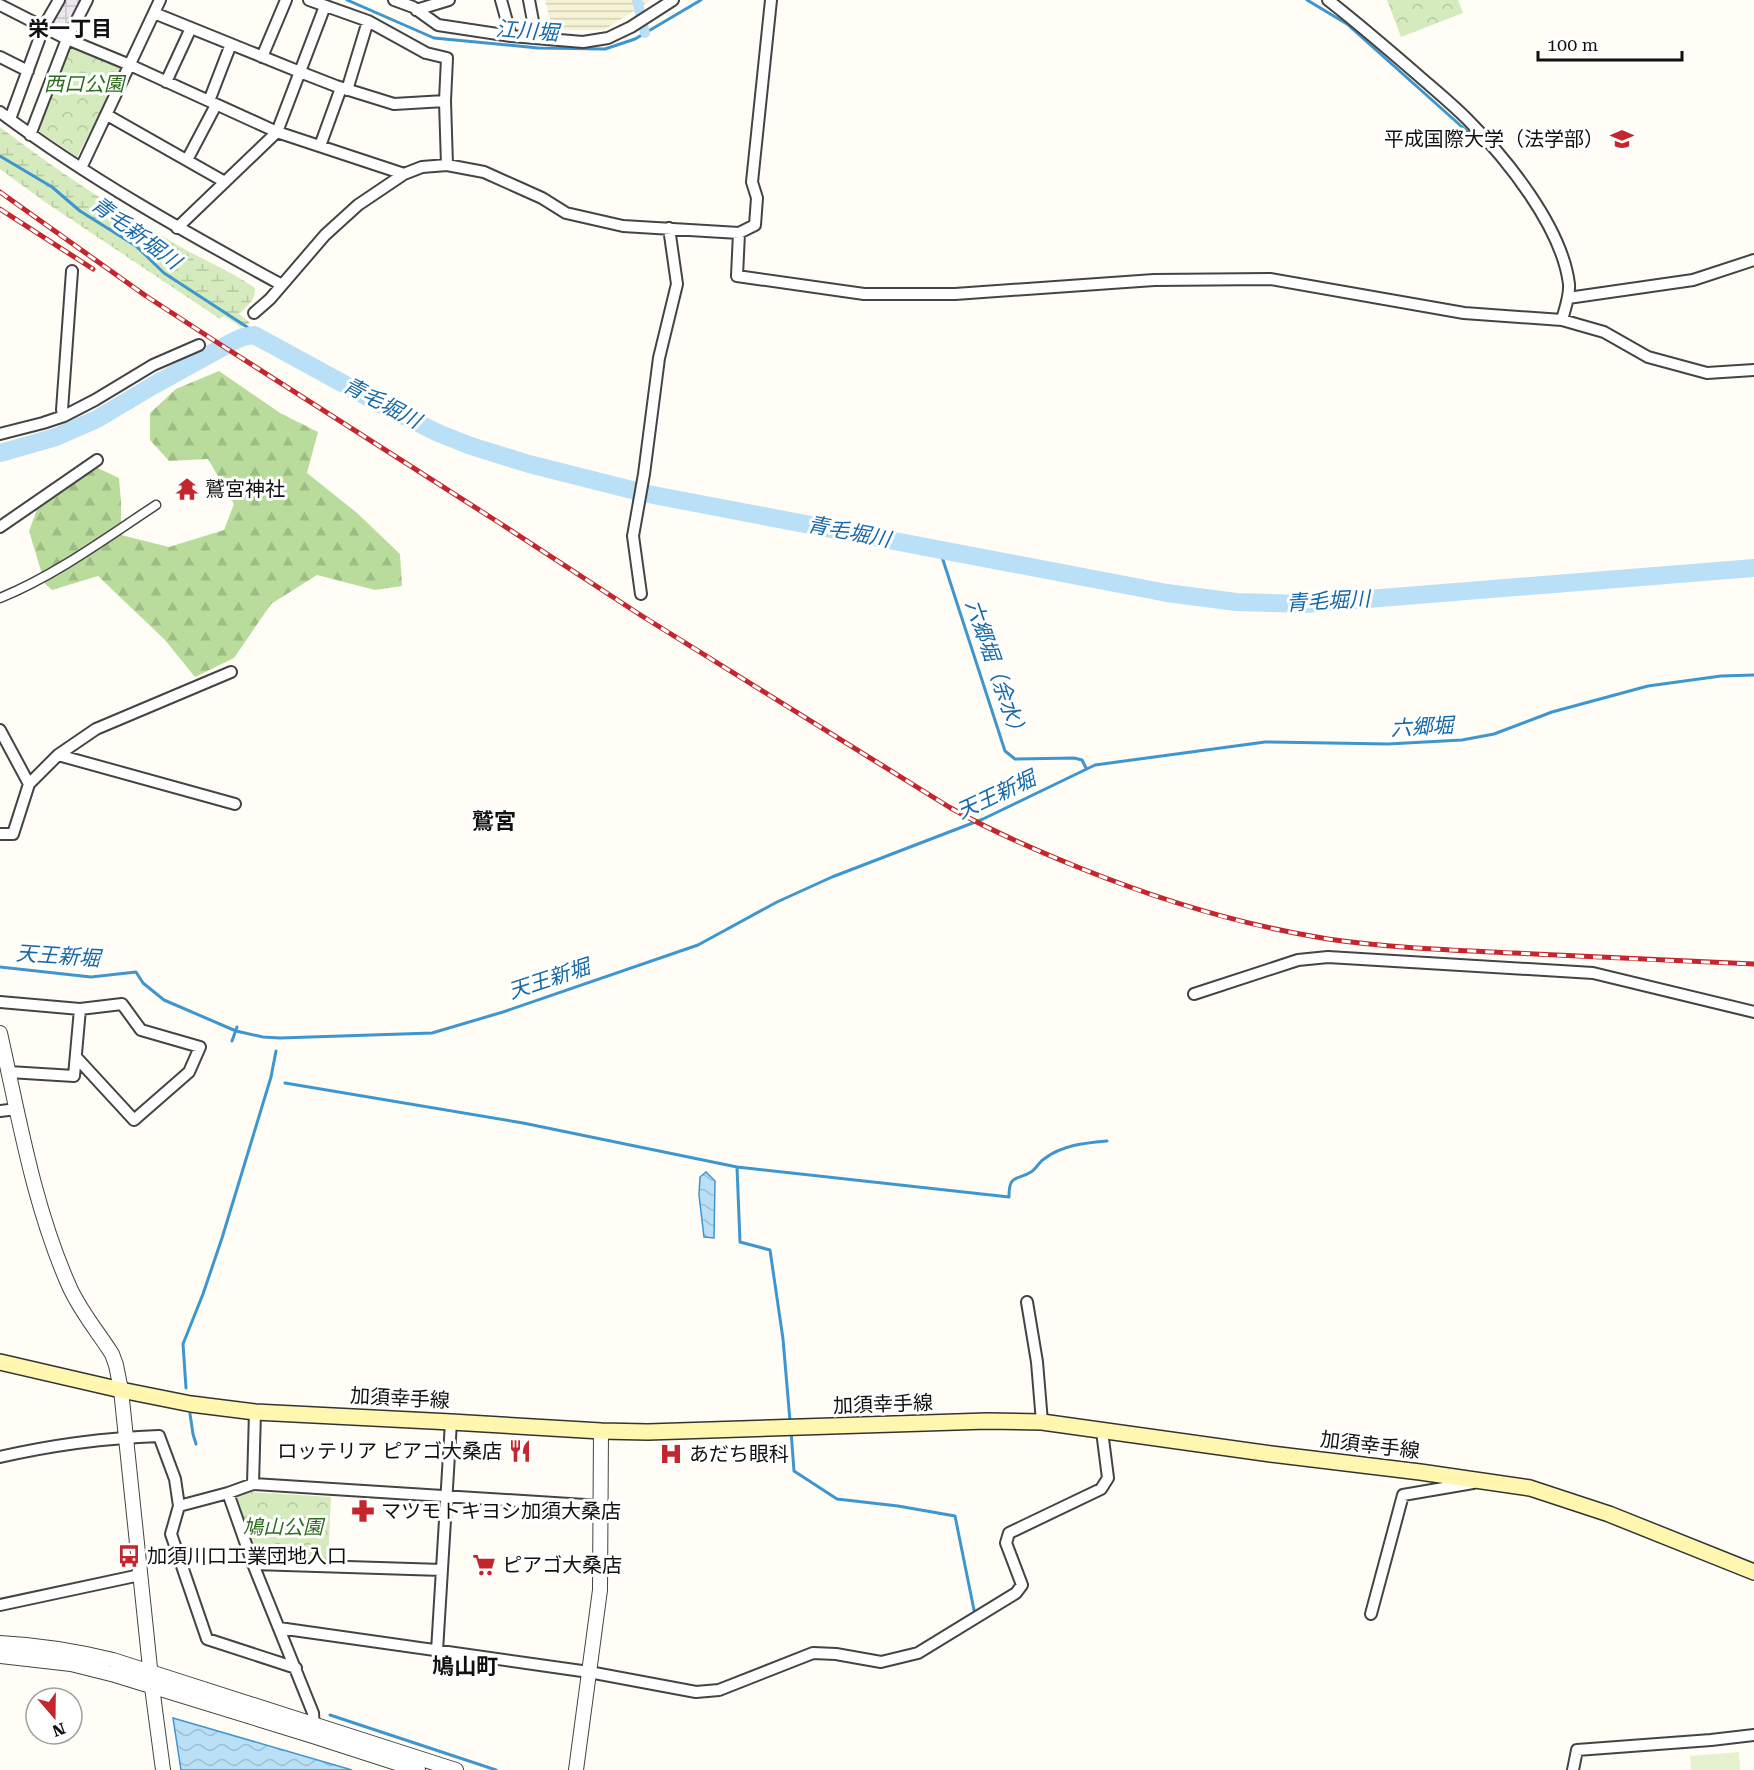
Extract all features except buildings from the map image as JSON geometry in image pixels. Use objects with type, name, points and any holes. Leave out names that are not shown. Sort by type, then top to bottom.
[{"type":"main road","name":"加須幸手線","points":[[0,1362],[191,1404],[255,1412],[601,1431],[705,1431],[987,1421],[1042,1422],[1530,1488],[1609,1514],[1754,1572]]},
{"type":"street","points":[[10,119],[44,26],[59,0]]},
{"type":"street","points":[[30,135],[67,39],[87,0]]},
{"type":"street","points":[[81,168],[160,0]]},
{"type":"street","points":[[262,57],[286,0]]},
{"type":"street","points":[[309,0],[368,21],[426,53],[447,58],[445,101],[447,165]]},
{"type":"street","points":[[394,0],[416,10],[438,25],[511,36],[584,42],[608,38],[631,27],[674,0]]},
{"type":"street","points":[[416,10],[449,0]]},
{"type":"street","points":[[501,0],[511,36]]},
{"type":"street","points":[[529,0],[536,37]]},
{"type":"street","points":[[254,313],[270,299],[325,235],[358,205],[404,174],[422,167],[447,165],[484,172],[542,198],[566,213],[623,226],[739,233],[755,225],[757,198],[752,182],[771,0]]},
{"type":"street","points":[[1328,0],[1398,57],[1467,119],[1508,165],[1540,211],[1559,249],[1569,285],[1562,320]]},
{"type":"street","points":[[0,5],[67,39],[277,132],[404,174]]},
{"type":"street","points":[[177,228],[277,132],[325,6]]},
{"type":"street","points":[[154,13],[344,89],[394,105],[445,101]]},
{"type":"street","points":[[320,146],[344,89],[368,21]]},
{"type":"street","points":[[166,81],[190,28]]},
{"type":"street","points":[[187,160],[213,103],[231,44]]},
{"type":"street","points":[[0,57],[28,71]]},
{"type":"street","points":[[0,112],[30,135],[177,228],[282,285]]},
{"type":"street","points":[[107,115],[225,182]]},
{"type":"street","points":[[641,594],[633,541],[659,358],[677,284],[669,228]]},
{"type":"street","points":[[739,233],[737,276],[864,294],[955,294],[1154,280],[1270,279],[1464,313],[1562,320],[1604,332],[1648,357],[1707,373],[1754,370]]},
{"type":"street","points":[[1568,298],[1693,280],[1754,260]]},
{"type":"street","points":[[64,416],[62,410],[72,271]]},
{"type":"street","points":[[0,434],[64,416],[96,400],[153,365],[199,345]]},
{"type":"street","points":[[0,527],[97,460]]},
{"type":"street","points":[[0,598],[20,590],[97,544],[156,505]]},
{"type":"street","points":[[0,834],[13,834],[29,784],[58,755],[96,729],[231,672]]},
{"type":"street","points":[[0,729],[29,784]]},
{"type":"street","points":[[58,755],[235,804]]},
{"type":"street","points":[[1194,994],[1298,960],[1328,957],[1593,973],[1754,1012]]},
{"type":"street","points":[[0,1002],[80,1009],[122,1004],[141,1030],[200,1047],[189,1072],[134,1120],[76,1057]]},
{"type":"street","points":[[9,1072],[74,1076],[80,1009]]},
{"type":"street","points":[[0,1033],[35,1184],[51,1238],[76,1301],[112,1354],[116,1365],[121,1390],[150,1671],[163,1770]]},
{"type":"street","points":[[0,1111],[17,1108]]},
{"type":"street","points":[[1027,1302],[1036,1355],[1042,1422]]},
{"type":"street","points":[[253,1484],[255,1412]]},
{"type":"street","points":[[437,1651],[451,1422]]},
{"type":"street","points":[[576,1770],[600,1590],[601,1431]]},
{"type":"street","points":[[279,1629],[589,1672],[696,1692],[719,1689],[813,1653],[836,1654],[880,1662],[918,1653],[1016,1593],[1022,1585],[1006,1543],[1008,1533],[1101,1489],[1108,1478],[1102,1431]]},
{"type":"street","points":[[0,1456],[34,1449],[126,1437],[159,1436],[176,1479],[179,1506],[171,1534],[207,1639],[296,1668]]},
{"type":"street","points":[[1371,1614],[1403,1495],[1482,1481]]},
{"type":"street","points":[[179,1506],[253,1484],[601,1506]]},
{"type":"street","points":[[228,1493],[253,1564],[313,1713],[314,1730]]},
{"type":"street","points":[[253,1564],[442,1570]]},
{"type":"street","points":[[0,1605],[140,1575]]},
{"type":"street","points":[[0,1643],[78,1651],[150,1671],[417,1770]]},
{"type":"street","points":[[0,1656],[71,1664],[456,1770]]},
{"type":"street","points":[[1574,1770],[1577,1750],[1754,1735]]},
{"type":"shaded area","points":[[64,0],[80,0],[63,30],[52,24]]},
{"type":"shaded area","points":[[545,0],[651,0],[604,30],[553,30]]},
{"type":"green space","points":[[1387,0],[1458,0],[1463,13],[1401,37]]},
{"type":"green space","name":"西口公園","points":[[68,44],[120,68],[121,74],[77,157],[40,132],[38,126]]},
{"type":"green space","points":[[0,127],[110,204],[255,288],[252,299],[239,314],[250,323],[241,327],[224,316],[220,319],[45,202],[0,169]]},
{"type":"green space","points":[[219,371],[280,413],[318,432],[307,473],[357,513],[400,554],[402,586],[375,590],[317,575],[271,604],[234,658],[195,677],[165,640],[98,576],[52,590],[45,584],[29,531],[42,496],[87,463],[119,478],[121,535],[169,547],[224,530],[234,504],[208,459],[169,461],[150,440],[150,413],[176,389]]},
{"type":"green space","name":"鳩山公園","points":[[251,1492],[331,1497],[328,1562],[262,1559],[256,1555],[235,1496]]},
{"type":"green space","points":[[1739,1752],[1740,1770],[1691,1770],[1690,1756]]},
{"type":"water","points":[[706,1172],[715,1181],[714,1238],[704,1237],[699,1195],[700,1177]]},
{"type":"water","points":[[173,1718],[352,1770],[181,1770]]},
{"type":"waterway","name":"江川堀","points":[[347,0],[434,38],[538,48],[605,49],[635,39],[701,0]]},
{"type":"waterway","points":[[637,0],[645,33]]},
{"type":"waterway","points":[[1307,0],[1347,24],[1480,143]]},
{"type":"waterway","name":"青毛新堀川","points":[[0,156],[52,187],[80,211],[136,246],[164,273],[247,327],[254,335]]},
{"type":"waterway","name":"青毛堀川","points":[[0,453],[56,437],[97,419],[234,341],[254,335],[438,433],[529,464],[648,494],[1167,593],[1236,602],[1306,604],[1754,568]]},
{"type":"waterway","name":"六郷堀（余水）","points":[[944,549],[942,557],[1005,751],[1015,759],[1074,758],[1082,760],[1086,768]]},
{"type":"waterway","name":"天王新堀","points":[[0,967],[91,977],[136,972],[143,983],[164,1000],[236,1031],[263,1037],[432,1033],[503,1012],[698,945],[777,902],[832,877],[983,819],[1095,765],[1265,742],[1388,744],[1462,740],[1494,734],[1552,712],[1648,686],[1721,676],[1754,675]]},
{"type":"waterway","points":[[232,1041],[237,1027]]},
{"type":"waterway","points":[[186,1388],[183,1344],[222,1238],[271,1077],[276,1051]]},
{"type":"waterway","points":[[285,1083],[523,1123],[737,1167],[740,1242],[770,1250],[783,1339],[790,1421]]},
{"type":"waterway","points":[[737,1167],[1009,1197],[1012,1181],[1031,1172],[1051,1154],[1074,1146],[1107,1141]]},
{"type":"waterway","points":[[190,1414],[196,1444]]},
{"type":"waterway","points":[[791,1431],[794,1471],[837,1499],[955,1516],[974,1610]]},
{"type":"waterway","points":[[330,1715],[496,1770]]},
{"type":"railway","points":[[0,192],[146,296],[642,616],[949,807],[1030,847],[1111,880],[1202,911],[1264,927],[1328,939],[1444,950],[1754,964]]},
{"type":"railway","points":[[0,209],[93,269]]},
{"type":"place","name":"平成国際大学（法学部）","points":[[1622,139]]},
{"type":"place","name":"鷲宮神社","points":[[187,489]]},
{"type":"place","name":"ロッテリア ピアゴ大桑店","points":[[520,1451]]},
{"type":"place","name":"あだち眼科","points":[[671,1454]]},
{"type":"place","name":"マツモトキヨシ加須大桑店","points":[[363,1511]]},
{"type":"place","name":"加須川口工業団地入口","points":[[129,1556]]},
{"type":"place","name":"ピアゴ大桑店","points":[[484,1565]]},
{"type":"district","name":"栄一丁目","points":[[70,29]]},
{"type":"district","name":"鷲宮","points":[[494,821]]},
{"type":"district","name":"鳩山町","points":[[465,1666]]},
{"type":"water label","name":"六郷堀","points":[[1422,727]]}]
